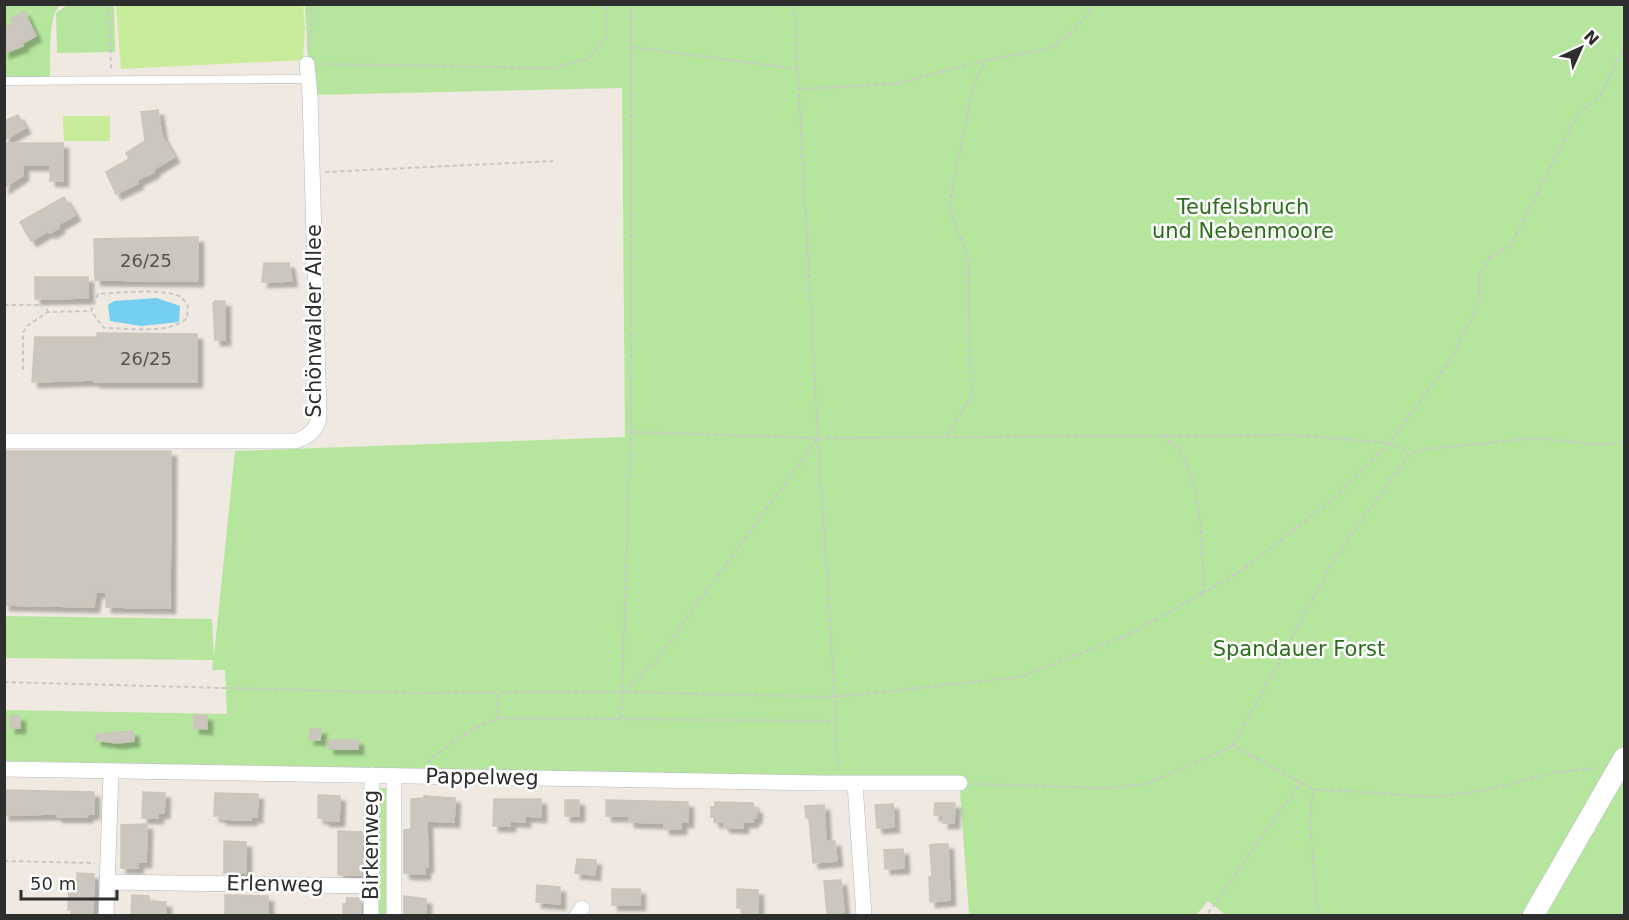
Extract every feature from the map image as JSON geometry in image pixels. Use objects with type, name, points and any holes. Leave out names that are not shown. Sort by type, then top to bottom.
[{"type":"main road","points":[[1533,915],[1620,765]]},
{"type":"street","name":"Schönwalder Allee","points":[[4,441],[296,441],[312,432],[319,422],[308,72]]},
{"type":"street","name":"Pappelweg","points":[[4,769],[855,784],[960,783]]},
{"type":"street","points":[[106,915],[111,772]]},
{"type":"street","name":"Birkenweg","points":[[371,915],[372,775]]},
{"type":"street","name":"Birkenweg","points":[[394,776],[394,915]]},
{"type":"street","points":[[855,784],[864,915]]},
{"type":"street","name":"Erlenweg","points":[[107,882],[371,886]]},
{"type":"lane","points":[[4,81],[112,80],[308,72]]},
{"type":"path","points":[[109,4],[112,80]]},
{"type":"path","points":[[310,4],[312,19],[308,72],[553,68],[589,58],[606,37],[606,4]]},
{"type":"path","points":[[621,718],[631,432],[631,4]]},
{"type":"path","points":[[794,4],[818,438],[836,697],[838,783]]},
{"type":"path","points":[[799,89],[895,84],[986,60],[1048,49],[1075,30],[1094,4]]},
{"type":"path","points":[[4,682],[411,693],[623,692],[836,697],[1020,677],[1130,634],[1238,573],[1326,505],[1389,443],[1452,358],[1480,302],[1479,276],[1490,257],[1510,246],[1579,113],[1601,94],[1624,46]]},
{"type":"path","points":[[631,47],[798,69]]},
{"type":"path","points":[[947,436],[970,397],[968,259],[949,206],[973,86],[986,60]]},
{"type":"path","points":[[312,173],[553,161]]},
{"type":"path","points":[[120,292],[169,293],[181,297],[188,306],[187,318],[180,325],[167,328],[104,328],[91,311],[98,294],[120,292]]},
{"type":"path","points":[[4,305],[45,305],[48,312]]},
{"type":"path","points":[[23,370],[23,333],[27,326],[48,312],[91,311]]},
{"type":"path","points":[[631,432],[818,438],[1295,435],[1389,443],[1402,448],[1409,454]]},
{"type":"path","points":[[1163,435],[1182,455],[1191,479],[1199,512],[1204,592]]},
{"type":"path","points":[[623,692],[655,662],[818,438]]},
{"type":"path","points":[[960,783],[1106,788],[1146,784],[1233,746],[1335,558],[1409,454],[1427,449],[1536,438],[1602,446],[1624,442]]},
{"type":"path","points":[[498,694],[499,718]]},
{"type":"path","points":[[411,776],[456,738],[473,728],[499,718],[835,721]]},
{"type":"path","points":[[1233,746],[1313,789],[1437,797],[1486,790],[1556,771],[1608,768],[1620,765]]},
{"type":"path","points":[[1208,913],[1301,782]]},
{"type":"path","points":[[1313,789],[1310,822],[1318,915]]},
{"type":"path","points":[[4,861],[108,863]]},
{"type":"path","points":[[1621,915],[1624,905]]},
{"type":"green space","points":[[69,4],[114,5],[115,52],[57,53],[56,13]]},
{"type":"green space","points":[[4,5],[60,5],[51,28],[50,77],[5,77]]},
{"type":"green space","points":[[116,5],[303,5],[305,26],[303,60],[121,69]]},
{"type":"green space","name":"Spandauer Forst","points":[[305,5],[1624,5],[1624,915],[1227,916],[1208,901],[1196,915],[969,915],[959,778],[5,761],[5,710],[227,714],[225,670],[212,670],[213,660],[5,658],[4,616],[212,619],[214,656],[235,451],[625,437],[622,88],[310,95]]},
{"type":"green space","points":[[63,116],[110,116],[110,141],[64,141]]},
{"type":"green space","points":[[378,788],[390,788],[389,915],[377,916]]},
{"type":"water","points":[[157,298],[180,306],[179,322],[141,326],[110,321],[108,305],[114,301]]},
{"type":"building","points":[[24,11],[36,36],[23,43],[23,46],[4,53],[4,28],[12,24],[10,19]]},
{"type":"building","points":[[158,110],[162,136],[174,157],[154,169],[154,172],[137,180],[138,183],[116,194],[106,172],[129,159],[126,153],[145,141],[141,112]]},
{"type":"building","points":[[18,115],[25,128],[4,140],[4,121]]},
{"type":"building","points":[[4,143],[63,143],[63,181],[50,181],[50,165],[23,165],[23,175],[4,188]]},
{"type":"building","points":[[64,197],[75,215],[58,225],[59,228],[50,233],[48,231],[31,241],[20,222]]},
{"type":"building","points":[[198,237],[198,281],[95,280],[94,239]]},
{"type":"building","points":[[264,263],[289,263],[292,281],[262,282]]},
{"type":"building","points":[[35,277],[88,277],[88,298],[35,299]]},
{"type":"building","points":[[225,301],[225,340],[215,340],[213,303]]},
{"type":"building","points":[[97,333],[197,334],[197,382],[94,382],[94,380],[32,382],[35,337],[97,337]]},
{"type":"building","points":[[4,451],[171,451],[170,608],[106,607],[106,592],[96,592],[94,607],[4,605]]},
{"type":"building","points":[[194,715],[207,716],[207,729],[194,728]]},
{"type":"building","points":[[10,716],[20,716],[20,728],[10,728]]},
{"type":"building","points":[[310,729],[321,729],[320,740],[309,739]]},
{"type":"building","points":[[133,731],[134,741],[117,743],[96,740],[96,734]]},
{"type":"building","points":[[329,740],[358,740],[358,749],[329,749]]},
{"type":"building","points":[[4,790],[94,792],[94,814],[88,814],[87,817],[57,817],[57,814],[4,815]]},
{"type":"building","points":[[143,792],[165,793],[164,813],[158,813],[158,818],[142,818]]},
{"type":"building","points":[[215,793],[258,794],[257,817],[251,817],[251,820],[221,819],[221,816],[214,816]]},
{"type":"building","points":[[318,795],[340,796],[339,821],[324,821],[324,818],[318,818]]},
{"type":"building","points":[[424,796],[455,798],[454,822],[427,821],[428,867],[425,867],[425,874],[404,873],[404,830],[411,829],[411,799],[424,798]]},
{"type":"building","points":[[494,799],[541,799],[541,817],[525,816],[525,822],[510,821],[510,826],[493,826]]},
{"type":"building","points":[[565,800],[579,800],[579,816],[565,816]]},
{"type":"building","points":[[606,800],[688,802],[688,822],[681,822],[681,829],[664,829],[664,823],[629,822],[629,816],[606,816]]},
{"type":"building","points":[[715,802],[753,803],[753,808],[757,808],[756,818],[753,818],[753,822],[743,822],[743,828],[724,827],[724,822],[714,822],[714,817],[711,817],[711,807],[715,807]]},
{"type":"building","points":[[935,803],[955,803],[954,823],[943,823],[943,815],[934,815]]},
{"type":"building","points":[[893,804],[894,827],[877,828],[875,805]]},
{"type":"building","points":[[824,805],[826,841],[835,841],[837,861],[813,863],[809,818],[806,818],[805,806]]},
{"type":"building","points":[[147,824],[146,862],[138,862],[138,868],[121,868],[121,825]]},
{"type":"building","points":[[338,831],[362,832],[362,875],[338,875]]},
{"type":"building","points":[[224,841],[246,842],[246,873],[224,873]]},
{"type":"building","points":[[948,844],[950,900],[930,902],[929,877],[932,877],[930,845]]},
{"type":"building","points":[[903,849],[904,868],[885,869],[884,850]]},
{"type":"building","points":[[577,859],[596,860],[595,875],[575,873]]},
{"type":"building","points":[[77,873],[94,874],[93,915],[71,915],[71,910],[68,910],[69,880],[77,880]]},
{"type":"building","points":[[841,880],[844,912],[827,914],[824,881]]},
{"type":"building","points":[[537,885],[560,887],[560,904],[536,902]]},
{"type":"building","points":[[612,889],[640,889],[640,905],[612,905]]},
{"type":"building","points":[[737,889],[758,890],[758,915],[742,915],[742,908],[737,908]]},
{"type":"building","points":[[132,895],[149,896],[149,901],[166,902],[166,915],[131,915]]},
{"type":"building","points":[[225,895],[268,896],[268,915],[225,915]]},
{"type":"building","points":[[404,896],[426,899],[426,915],[404,915]]},
{"type":"building","points":[[347,898],[361,898],[361,915],[343,915],[343,904],[346,904]]},
{"type":"park label","name":"Teufelsbruch und Nebenmoore","points":[[1243,219]]}]
